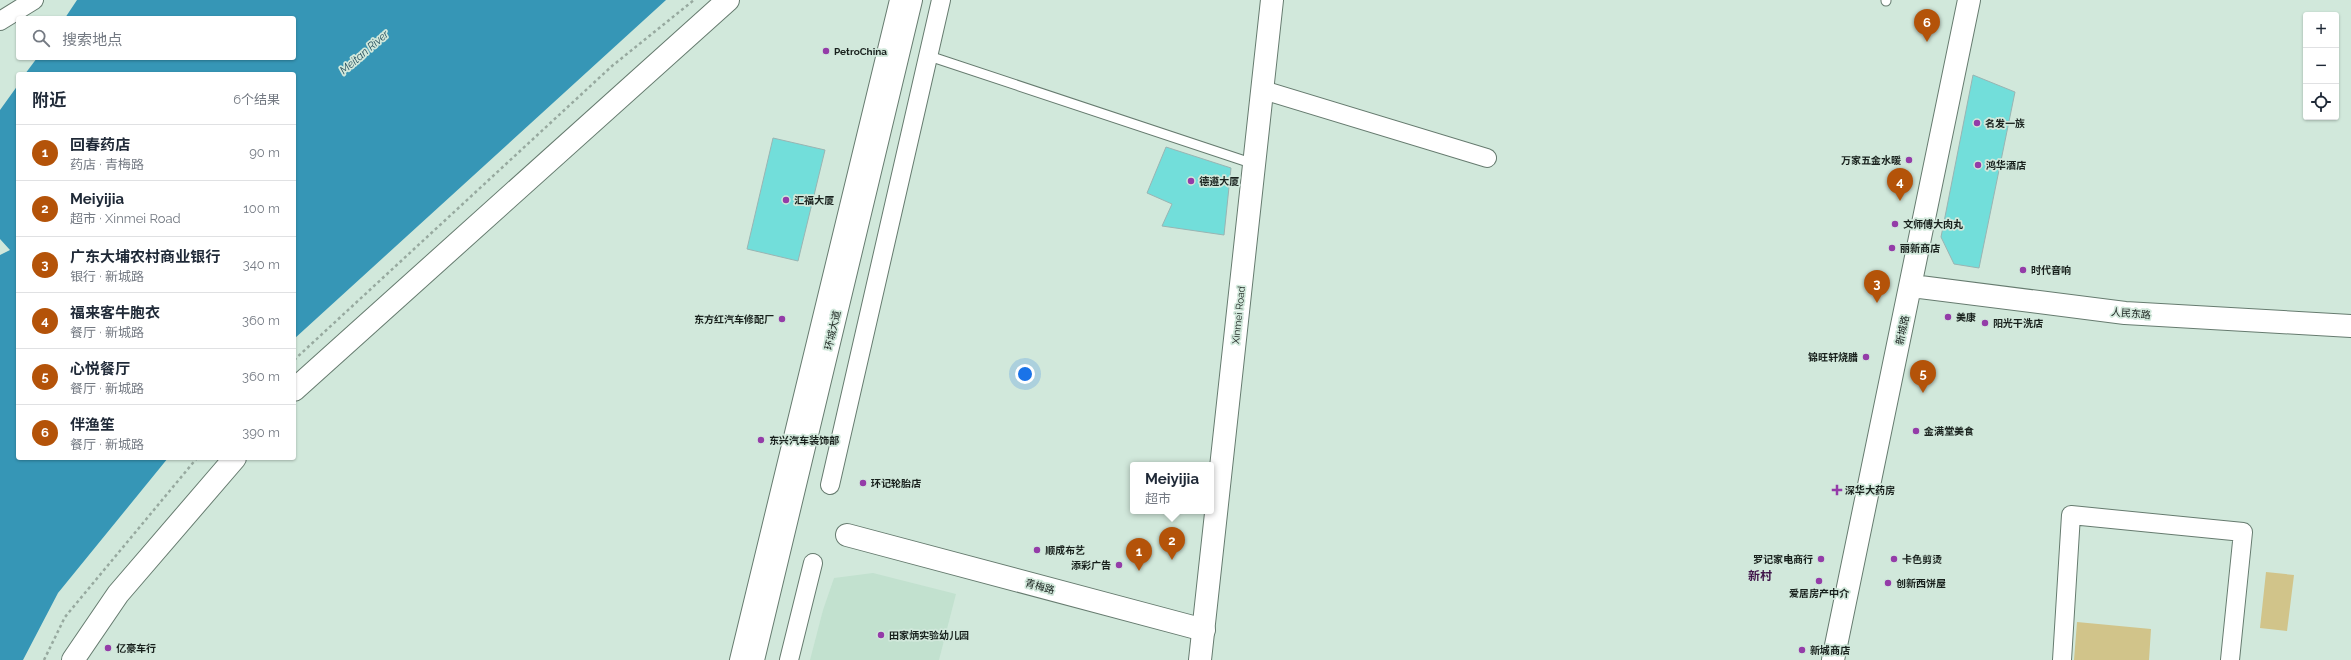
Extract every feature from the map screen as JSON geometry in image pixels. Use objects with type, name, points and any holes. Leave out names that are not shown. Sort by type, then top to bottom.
[{"type":"main road","points":[[296,388],[728,0]]},
{"type":"main road","name":"环城大道","points":[[753,660],[911,0]]},
{"type":"main road","name":"环城大道","points":[[764,660],[920,0]]},
{"type":"main road","name":"Xinmei Road","points":[[1204,630],[1272,0]]},
{"type":"main road","name":"新城路","points":[[1833,660],[1912,286],[1969,0]]},
{"type":"main road","name":"人民东路","points":[[1912,286],[2125,313],[2351,326]]},
{"type":"main road","points":[[72,660],[118,594],[233,460]]},
{"type":"main road","name":"青梅路","points":[[847,535],[1204,630]]},
{"type":"main road","points":[[1200,660],[1204,630]]},
{"type":"street","points":[[0,21],[34,0]]},
{"type":"street","points":[[739,660],[899,0]]},
{"type":"street","points":[[830,486],[941,0]]},
{"type":"street","points":[[1262,90],[1486,158]]},
{"type":"street","points":[[2062,660],[2071,515],[2243,532],[2230,660]]},
{"type":"street","points":[[789,660],[813,563]]},
{"type":"lane","points":[[929,56],[1254,164]]},
{"type":"path","points":[[296,358],[612,66],[694,0]]},
{"type":"path","points":[[44,660],[65,617],[196,460]]},
{"type":"shaded area","points":[[2266,572],[2294,575],[2287,631],[2260,628]]},
{"type":"shaded area","name":"田家炳实验幼儿园","points":[[873,573],[956,594],[939,660],[810,660],[823,610],[834,578]]},
{"type":"shaded area","points":[[2077,622],[2151,629],[2149,660],[2074,660]]},
{"type":"water","name":"Meitan River","points":[[77,0],[666,0],[296,337],[296,72],[26,72],[36,60],[296,60],[296,16],[66,16]]},
{"type":"water","points":[[16,88],[16,460],[166,460],[58,593],[23,660],[0,660],[0,255],[10,250],[0,239],[0,110]]},
{"type":"building","name":"鸿华酒店","points":[[1973,75],[2015,92],[1979,268],[1954,264],[1941,237]]},
{"type":"building","name":"汇福大厦","points":[[773,138],[825,150],[798,261],[747,249]]},
{"type":"building","name":"德遵大厦","points":[[1166,147],[1231,168],[1224,235],[1162,226],[1172,204],[1147,193]]},
{"type":"place","name":"伴渔笙","points":[[1927,42]]},
{"type":"place","name":"PetroChina","points":[[826,51]]},
{"type":"place","name":"名发一族","points":[[1977,123]]},
{"type":"place","name":"万家五金水暖","points":[[1909,160]]},
{"type":"place","name":"鸿华酒店","points":[[1978,165]]},
{"type":"place","name":"德遵大厦","points":[[1191,181]]},
{"type":"place","name":"汇福大厦","points":[[786,200]]},
{"type":"place","name":"福来客牛胞衣","points":[[1900,201]]},
{"type":"place","name":"文师傅大肉丸","points":[[1895,224]]},
{"type":"place","name":"丽新商店","points":[[1892,248]]},
{"type":"place","name":"时代音响","points":[[2023,270]]},
{"type":"place","name":"广东大埔农村商业银行","points":[[1877,303]]},
{"type":"place","name":"美康","points":[[1948,317]]},
{"type":"place","name":"东方红汽车修配厂","points":[[782,319]]},
{"type":"place","name":"阳光干洗店","points":[[1985,323]]},
{"type":"place","name":"锦旺轩烧腊","points":[[1866,357]]},
{"type":"place","name":"心悦餐厅","points":[[1923,393]]},
{"type":"place","name":"金满堂美食","points":[[1916,431]]},
{"type":"place","name":"东兴汽车装饰部","points":[[761,440]]},
{"type":"place","name":"环记轮胎店","points":[[863,483]]},
{"type":"place","name":"深华大药房","points":[[1837,490]]},
{"type":"place","name":"顺成布艺","points":[[1037,550]]},
{"type":"place","name":"罗记家电商行","points":[[1821,559]]},
{"type":"place","name":"卡色剪烫","points":[[1894,559]]},
{"type":"place","name":"Meiyijia","points":[[1172,560]]},
{"type":"place","name":"添彩广告","points":[[1119,565]]},
{"type":"place","name":"回春药店","points":[[1139,571]]},
{"type":"place","name":"爱居房产中介","points":[[1819,581]]},
{"type":"place","name":"创新西饼屋","points":[[1888,583]]},
{"type":"place","name":"田家炳实验幼儿园","points":[[881,635]]},
{"type":"place","name":"亿豪车行","points":[[108,648]]},
{"type":"place","name":"新城商店","points":[[1802,650]]},
{"type":"district","name":"新村","points":[[1760,576]]}]
